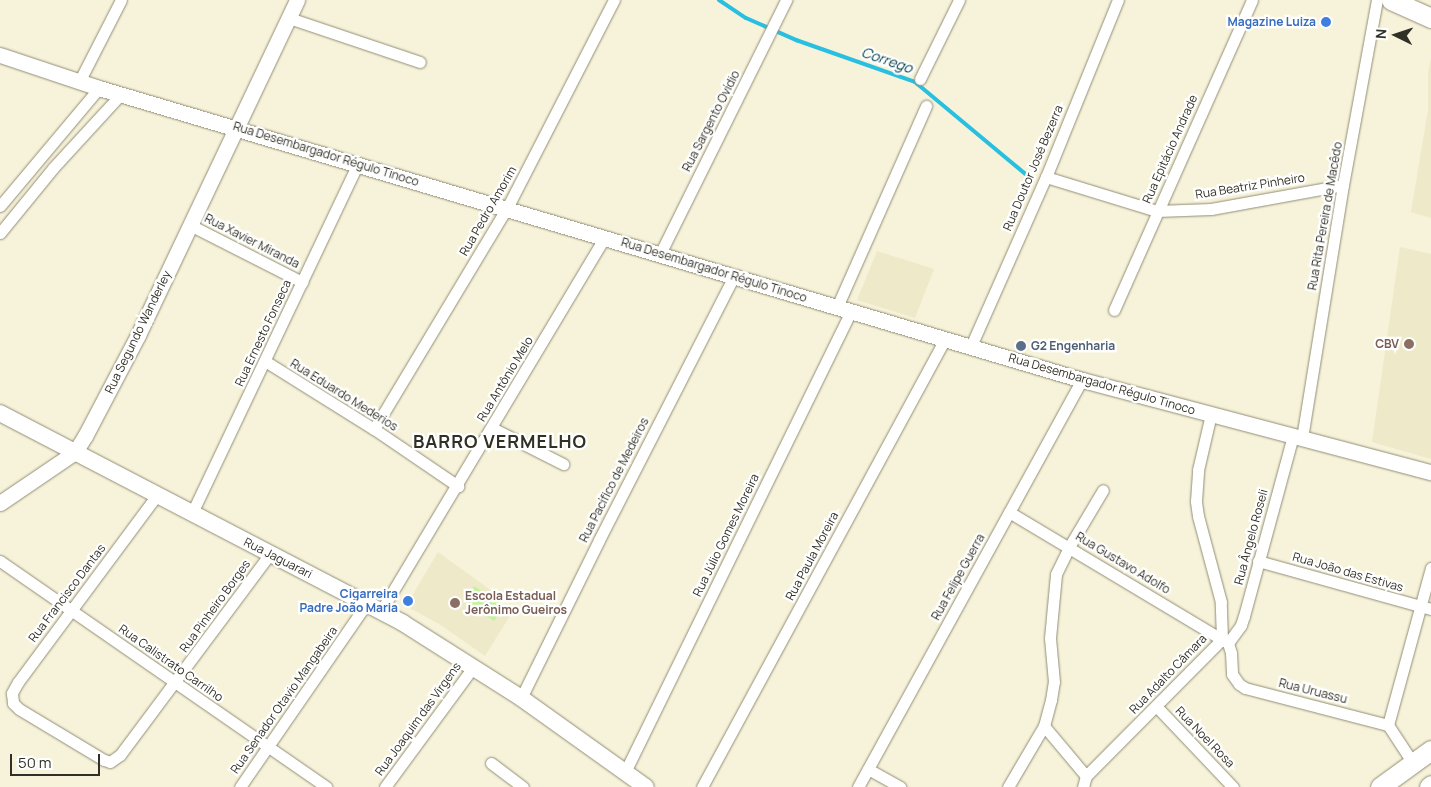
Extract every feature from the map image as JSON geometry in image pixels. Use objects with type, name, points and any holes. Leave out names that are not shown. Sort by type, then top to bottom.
[{"type":"main road","points":[[1391,0],[1431,18]]},
{"type":"main road","name":"Rua Jaguarari","points":[[0,413],[374,607],[521,698],[646,787]]},
{"type":"main road","points":[[1380,787],[1431,750]]},
{"type":"street","points":[[79,82],[121,0]]},
{"type":"street","name":"Rua Segundo Wanderley","points":[[0,503],[75,452],[134,343],[238,128],[297,0]]},
{"type":"street","name":"Rua Pedro Amorim","points":[[374,429],[507,208],[614,0]]},
{"type":"street","name":"Rua Sargento Ovídio","points":[[660,254],[786,0]]},
{"type":"street","points":[[920,79],[959,0]]},
{"type":"street","name":"Rua Doutor José Bezerra","points":[[971,346],[1046,177],[1118,0]]},
{"type":"street","name":"Rua Epitácio Andrade","points":[[1114,310],[1252,0]]},
{"type":"street","name":"Rua Rita Pereira de Macêdo","points":[[1298,437],[1377,0]]},
{"type":"street","points":[[289,18],[420,62]]},
{"type":"street","name":"Rua Desembargador Régulo Tinoco","points":[[0,55],[79,82],[1082,380],[1431,472]]},
{"type":"street","points":[[0,206],[99,88]]},
{"type":"street","points":[[0,233],[54,168],[121,94]]},
{"type":"street","name":"Rua Júlio Gomes Moreira","points":[[625,772],[844,309],[926,106]]},
{"type":"street","points":[[40,157],[54,168]]},
{"type":"street","name":"Rua Ernesto Fonseca","points":[[192,513],[358,164]]},
{"type":"street","name":"Rua Beatriz Pinheiro","points":[[1046,177],[1157,211],[1211,209],[1343,185]]},
{"type":"street","name":"Rua Xavier Miranda","points":[[190,225],[302,282]]},
{"type":"street","name":"Rua Antônio Melo","points":[[374,607],[458,486],[605,237]]},
{"type":"street","name":"Rua Pacífico de Medeiros","points":[[521,698],[599,540],[734,276]]},
{"type":"street","name":"Rua Paula Moreira","points":[[702,787],[945,339]]},
{"type":"street","name":"Rua Eduardo Mederios","points":[[265,361],[374,429],[458,486]]},
{"type":"street","name":"Rua Felipe Guerra","points":[[858,787],[1082,380]]},
{"type":"street","name":"Rua Adalto Câmara","points":[[1085,782],[1156,706],[1225,641],[1221,602],[1198,516],[1196,501],[1198,470],[1211,414]]},
{"type":"street","points":[[492,428],[563,464]]},
{"type":"street","name":"Rua Ângelo Roseli","points":[[1225,641],[1241,625],[1258,561],[1298,437]]},
{"type":"street","points":[[1008,787],[1044,726],[1052,700],[1054,682],[1050,638],[1053,587],[1056,574],[1069,547],[1103,490]]},
{"type":"street","name":"Rua Francisco Dantas","points":[[104,760],[19,709],[12,698],[18,682],[157,495]]},
{"type":"street","name":"Rua Gustavo Adolfo","points":[[1009,512],[1225,641]]},
{"type":"street","name":"Rua Pinheiro Borges","points":[[104,760],[110,762],[120,755],[270,554]]},
{"type":"street","name":"Rua Calistrato Carrilho","points":[[0,561],[72,609],[326,787]]},
{"type":"street","name":"Rua João das Estivas","points":[[1258,561],[1426,608]]},
{"type":"street","points":[[1413,763],[1388,725],[1426,608],[1431,568]]},
{"type":"street","name":"Rua Senador Otavio Mangabeira","points":[[240,787],[267,747],[374,607]]},
{"type":"street","name":"Rua Uruassu","points":[[1225,641],[1231,653],[1232,674],[1235,680],[1245,688],[1388,725]]},
{"type":"street","name":"Rua Joaquim das Virgens","points":[[385,787],[473,668]]},
{"type":"street","name":"Rua Noel Rosa","points":[[1156,706],[1233,787]]},
{"type":"street","points":[[1044,726],[1085,782]]},
{"type":"street","points":[[491,763],[523,787]]},
{"type":"street","points":[[868,769],[900,787]]},
{"type":"shaded area","points":[[1431,58],[1431,218],[1411,212],[1428,110],[1428,72]]},
{"type":"shaded area","name":"CBV","points":[[1400,247],[1431,254],[1431,459],[1372,442]]},
{"type":"shaded area","points":[[877,251],[934,269],[915,318],[857,300]]},
{"type":"shaded area","name":"Escola Estadual Jerônimo Gueiros","points":[[438,552],[500,597],[498,601],[513,611],[485,656],[439,624],[406,606]]},
{"type":"green space","points":[[474,586],[504,606],[494,621],[465,601]]},
{"type":"waterway","name":"Corrego","points":[[719,0],[746,18],[796,40],[915,82],[1028,176]]},
{"type":"place","name":"Magazine Luiza","points":[[1326,22]]},
{"type":"place","name":"CBV","points":[[1409,344]]},
{"type":"place","name":"G2 Engenharia","points":[[1021,346]]},
{"type":"place","name":"Cigarreira Padre João Maria","points":[[408,601]]},
{"type":"place","name":"Escola Estadual Jerônimo Gueiros","points":[[455,603]]},
{"type":"district","name":"BARRO VERMELHO","points":[[500,441]]}]
